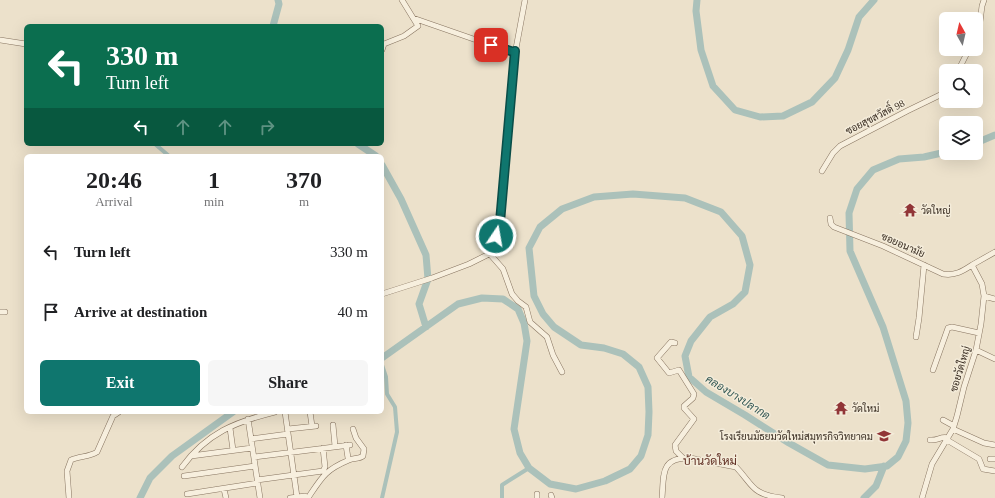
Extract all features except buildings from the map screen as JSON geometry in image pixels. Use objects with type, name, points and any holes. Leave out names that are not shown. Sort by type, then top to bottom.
[{"type":"street","points":[[384,44],[404,36],[418,26],[402,0]]},
{"type":"street","points":[[384,293],[421,282],[469,264],[492,250],[500,222],[515,51],[525,0]]},
{"type":"street","points":[[981,12],[984,0]]},
{"type":"street","points":[[413,18],[505,50],[515,51]]},
{"type":"street","points":[[0,40],[24,44]]},
{"type":"street","name":"ซอยสุขสวัสดิ์ 98","points":[[822,172],[833,153],[840,146],[907,111],[939,96]]},
{"type":"street","name":"ซอยอนามัย","points":[[830,218],[832,226],[857,235],[943,274],[950,275],[964,270],[972,265]]},
{"type":"street","points":[[972,265],[995,252]]},
{"type":"street","points":[[489,253],[503,269],[512,294],[526,308],[530,322],[546,337],[562,372]]},
{"type":"street","points":[[916,337],[924,265]]},
{"type":"street","name":"ซอยวัดใหญ่","points":[[922,498],[932,464],[953,427],[976,350],[984,296],[982,284],[972,265]]},
{"type":"street","points":[[984,296],[995,299]]},
{"type":"street","points":[[933,370],[948,328],[952,326],[979,333]]},
{"type":"street","points":[[675,343],[671,342],[657,358],[669,373],[678,370],[694,396],[684,406],[684,408],[694,419],[675,445],[676,451],[683,458]]},
{"type":"street","points":[[976,350],[995,359]]},
{"type":"street","points":[[69,498],[67,471],[71,460],[78,457],[92,455],[97,452],[113,416],[116,414]]},
{"type":"street","points":[[182,467],[203,444],[248,419],[267,414]]},
{"type":"street","points":[[285,414],[298,497]]},
{"type":"street","points":[[251,439],[314,426],[311,414]]},
{"type":"street","points":[[248,419],[260,498]]},
{"type":"street","points":[[943,420],[953,427],[984,443],[995,445]]},
{"type":"street","points":[[333,425],[335,446]]},
{"type":"street","points":[[230,428],[233,450]]},
{"type":"street","points":[[290,498],[307,497],[326,472],[350,459],[364,456],[364,449],[356,438],[353,429]]},
{"type":"street","points":[[930,440],[943,437],[979,459],[983,470],[995,471]]},
{"type":"street","points":[[254,457],[348,445],[348,458]]},
{"type":"street","points":[[191,456],[252,448]]},
{"type":"street","points":[[187,494],[224,489],[257,481],[323,471],[325,469],[323,448]]},
{"type":"street","points":[[662,498],[663,474],[666,466],[676,459],[683,458],[718,462],[736,467],[750,485],[756,490],[762,494],[782,498]]},
{"type":"street","points":[[184,476],[255,466]]},
{"type":"street","points":[[224,489],[226,498]]},
{"type":"waterway","points":[[274,24],[279,4],[278,0]]},
{"type":"waterway","name":"คลองบางปลากด","points":[[697,0],[696,11],[701,50],[713,86],[735,110],[760,117],[783,116],[812,102],[835,78],[848,50],[859,17],[874,0]]},
{"type":"waterway","name":"คลองบางปลากด","points":[[983,140],[995,135]]},
{"type":"waterway","points":[[157,146],[167,154]]},
{"type":"waterway","points":[[361,146],[373,154]]},
{"type":"waterway","name":"คลองบางปลากด","points":[[384,357],[458,304],[482,298],[503,299],[518,309],[524,323],[527,341],[514,429],[520,453],[529,468],[550,484],[576,489],[605,481],[630,469],[641,456],[648,435],[648,387],[639,367],[623,354],[604,348],[581,345],[554,327],[543,314],[534,296],[529,248],[540,227],[562,209],[594,197],[633,194],[685,198],[721,212],[742,236],[750,265],[745,292],[733,304],[710,317],[691,341],[685,356],[689,377],[706,392],[828,465],[865,469],[887,466],[898,457],[906,441],[908,423],[906,401],[883,327],[850,251],[849,213],[857,189],[873,170],[899,159],[924,157],[939,154]]},
{"type":"waterway","points":[[384,169],[401,199],[426,255],[428,279],[419,304],[426,327]]},
{"type":"waterway","points":[[382,498],[397,432],[395,407],[387,394],[386,377],[384,371]]},
{"type":"waterway","name":"คลองบางปลากด","points":[[140,498],[150,478],[172,456],[230,414]]},
{"type":"waterway","points":[[864,498],[876,486],[884,466]]},
{"type":"waterway","points":[[502,498],[502,485],[529,468]]},
{"type":"place","name":"วัดใหญ่","points":[[910,210]]},
{"type":"place","name":"วัดใหม่","points":[[841,408]]},
{"type":"place","name":"โรงเรียนมัธยมวัดใหม่สมุทรกิจวิทยาคม","points":[[884,436]]},
{"type":"district","name":"บ้านวัดใหม่","points":[[710,461]]},
{"type":"route","points":[[491,45],[505,50],[515,51],[512,70],[500,222],[496,236]]}]
